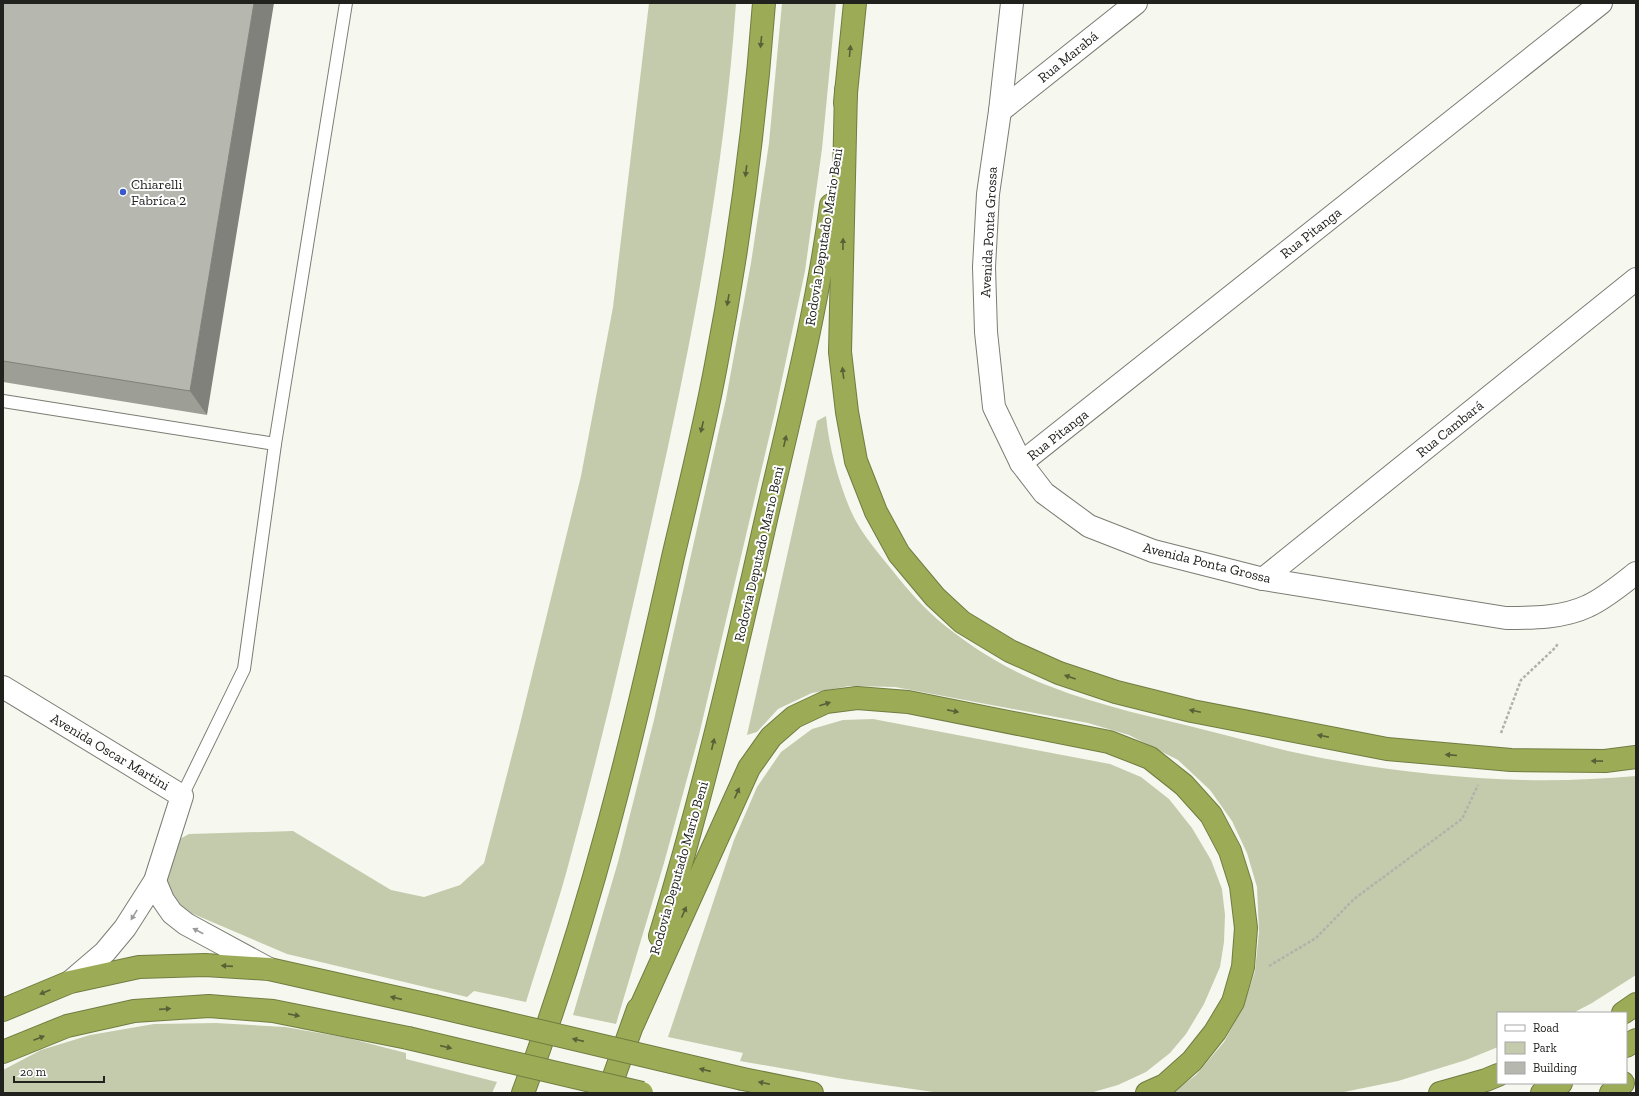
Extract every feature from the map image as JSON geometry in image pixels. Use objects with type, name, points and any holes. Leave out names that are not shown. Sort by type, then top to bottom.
[{"type":"highway","points":[[523,1093],[572,953],[620,784],[646,680],[716,367],[734,263],[752,125],[764,3]]},
{"type":"highway","name":"Rodovia Deputado Mario Beni","points":[[608,1093],[633,1024],[687,846],[744,617],[798,387],[827,238],[846,90],[855,3]]},
{"type":"highway","points":[[846,90],[840,352],[847,412],[856,461],[876,512],[899,554],[935,597],[962,622],[1010,652],[1059,673],[1116,692],[1192,711],[1387,749],[1511,760],[1605,761],[1636,757]]},
{"type":"highway","points":[[633,1024],[749,768],[771,737],[794,717],[826,702],[857,698],[908,702],[1108,742],[1150,758],[1184,785],[1211,815],[1230,851],[1241,886],[1246,928],[1243,967],[1233,1002],[1215,1032],[1192,1061],[1165,1085],[1146,1093]]},
{"type":"highway","points":[[3,1010],[70,982],[139,967],[205,965],[269,969],[434,1006],[743,1079],[812,1093]]},
{"type":"highway","points":[[1624,1012],[1636,1004]]},
{"type":"highway","points":[[3,1052],[68,1026],[134,1011],[209,1006],[273,1011],[408,1038],[642,1093]]},
{"type":"highway","points":[[1627,1045],[1636,1040]]},
{"type":"highway","points":[[1627,1080],[1636,1073]]},
{"type":"highway","points":[[1440,1093],[1497,1075]]},
{"type":"highway","points":[[1542,1093],[1559,1084]]},
{"type":"highway","points":[[1611,1093],[1622,1084]]},
{"type":"street","name":"Avenida Ponta Grossa","points":[[1012,3],[1000,111],[988,194],[984,267],[986,332],[994,407],[1022,463],[1044,493],[1089,526],[1153,551],[1263,579],[1506,618],[1536,618],[1566,613],[1588,606],[1636,573]]},
{"type":"street","name":"Rua Marabá","points":[[1000,111],[1136,3]]},
{"type":"street","name":"Rua Pitanga","points":[[1022,463],[1601,3]]},
{"type":"street","name":"Rua Cambará","points":[[1263,579],[1636,280]]},
{"type":"street","name":"Avenida Oscar Martini","points":[[3,687],[182,796],[154,882],[120,934],[105,952],[70,982]]},
{"type":"street","points":[[154,882],[163,900],[172,913],[186,924],[269,969]]},
{"type":"lane","points":[[182,796],[244,669],[275,444],[346,3]]},
{"type":"lane","points":[[3,401],[275,444]]},
{"type":"path","points":[[1268,967],[1316,938],[1354,899],[1462,819],[1490,758],[1521,680],[1556,647]]},
{"type":"green space","points":[[649,3],[736,3],[731,68],[704,260],[693,324],[667,452],[604,728],[561,892],[526,1002],[474,991],[467,997],[287,954],[191,913],[175,901],[166,881],[176,841],[189,834],[293,831],[391,890],[424,897],[460,885],[484,863],[581,476],[613,307]]},
{"type":"green space","points":[[782,3],[836,3],[822,149],[805,271],[775,412],[699,735],[664,863],[616,1024],[573,1015],[618,862],[654,720],[726,399],[751,263],[769,143]]},
{"type":"green space","points":[[826,416],[827,428],[838,475],[850,509],[867,538],[899,579],[937,619],[976,649],[1005,666],[1034,680],[1089,700],[1130,712],[1288,751],[1376,767],[1495,779],[1566,780],[1636,776],[1636,975],[1575,1012],[1497,1012],[1497,1047],[1466,1060],[1398,1081],[1339,1093],[1172,1093],[1196,1075],[1224,1042],[1243,1007],[1255,971],[1259,932],[1257,887],[1247,853],[1232,821],[1210,790],[1178,760],[1129,735],[1088,723],[895,687],[849,686],[812,693],[778,709],[757,732],[747,735],[817,421]]},
{"type":"green space","points":[[873,719],[1110,764],[1141,777],[1169,799],[1192,828],[1211,860],[1222,889],[1225,915],[1224,942],[1220,967],[1204,1004],[1186,1034],[1170,1053],[1146,1072],[1118,1085],[1090,1093],[940,1093],[843,1079],[740,1061],[743,1053],[668,1037],[734,840],[757,787],[781,752],[812,729],[843,720]]},
{"type":"green space","points":[[216,1023],[285,1027],[348,1038],[406,1053],[406,1059],[497,1082],[492,1093],[3,1093],[3,1070],[41,1050],[90,1035],[154,1024]]},
{"type":"building","name":"Chiarelli Fabríca 2","points":[[3,3],[254,3],[190,391],[3,361]]},
{"type":"place","name":"Chiarelli Fabríca 2","points":[[123,192]]}]
